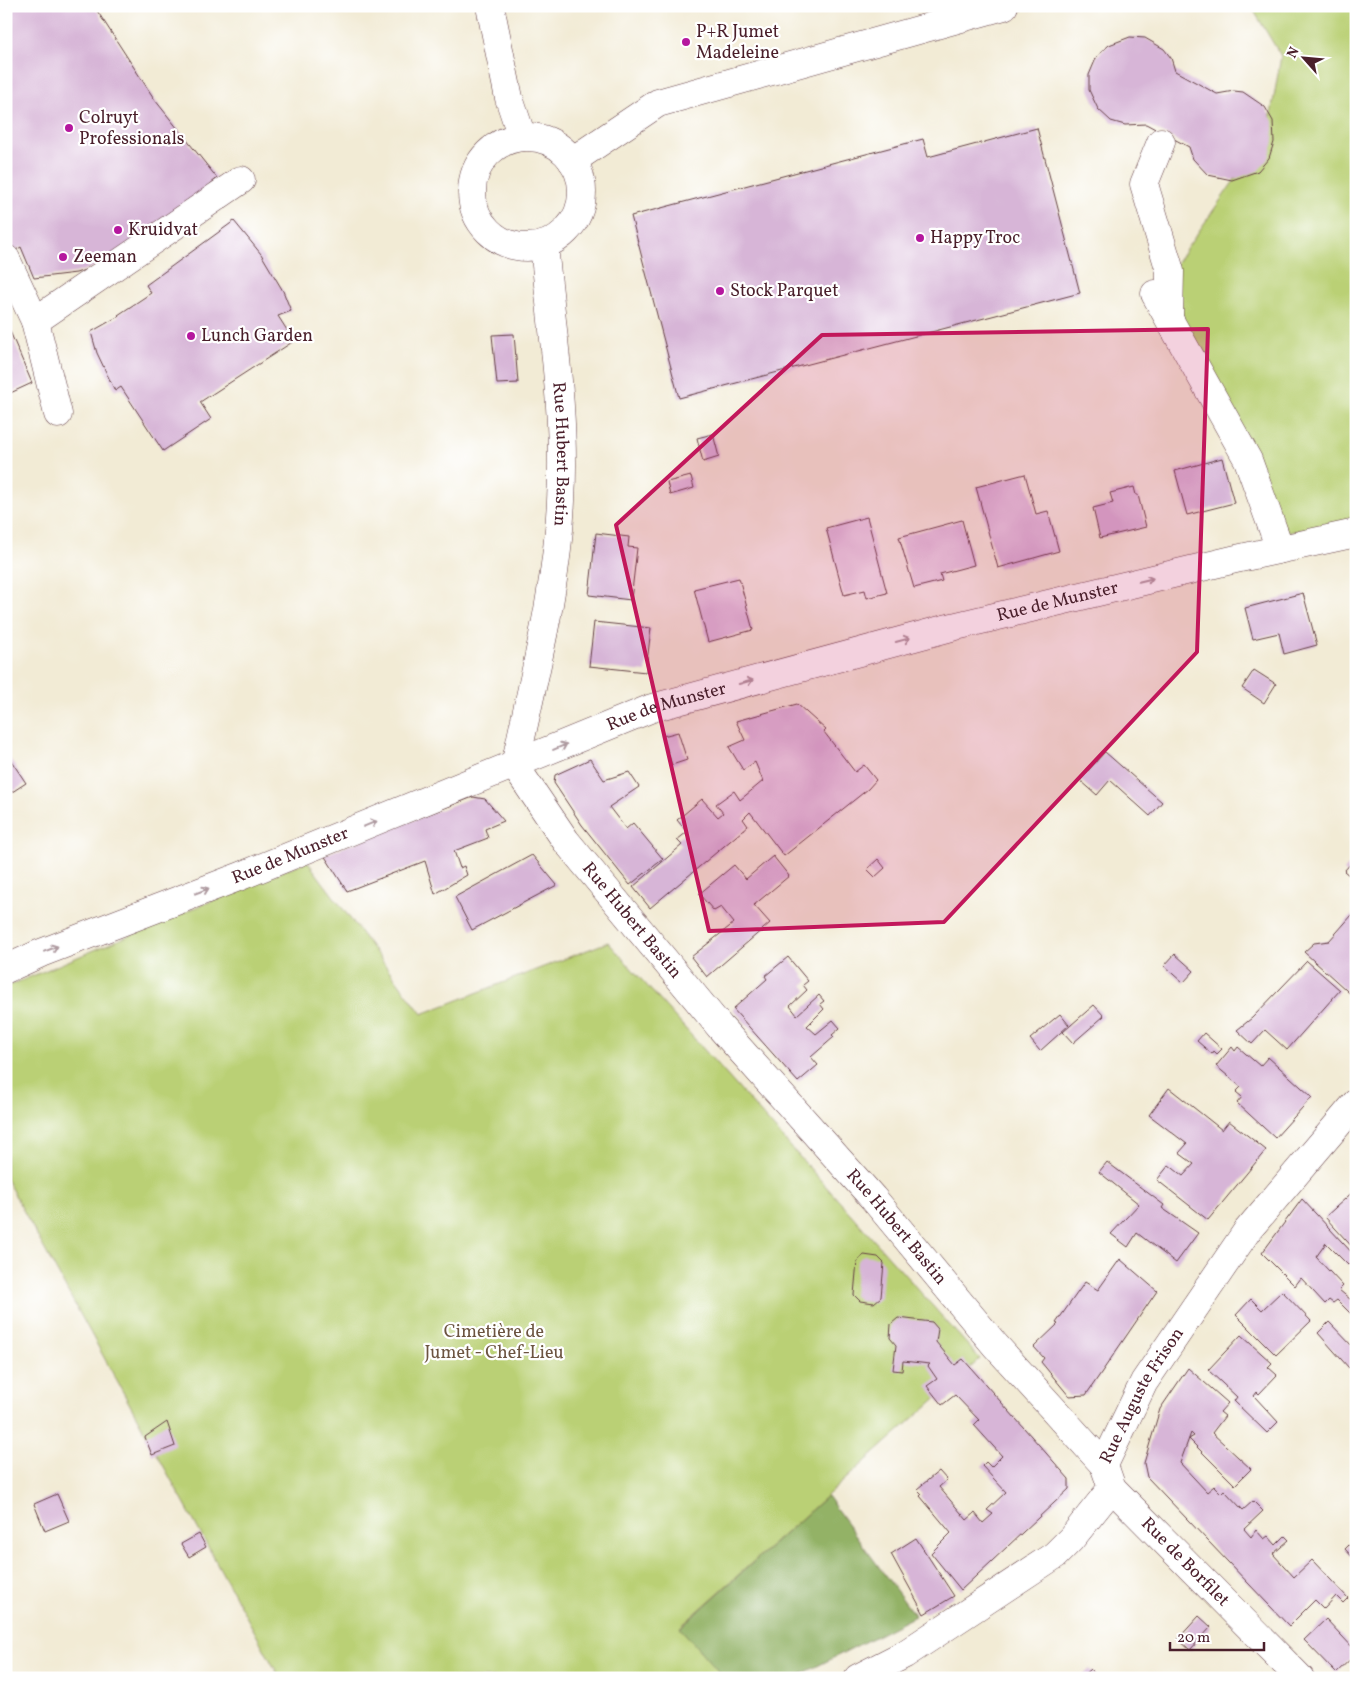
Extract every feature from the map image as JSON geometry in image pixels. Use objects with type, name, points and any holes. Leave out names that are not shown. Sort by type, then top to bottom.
[{"type":"street","points":[[490,6],[509,98],[522,137]]},
{"type":"street","points":[[572,161],[658,103],[1004,6]]},
{"type":"street","points":[[522,137],[541,139],[559,147],[572,161],[581,178],[581,204],[574,222],[561,236],[544,245],[525,248],[508,245],[491,235],[479,220],[472,202],[472,182],[479,164],[492,149],[508,140],[522,137]]},
{"type":"street","points":[[1161,142],[1144,184],[1170,271],[1168,318]]},
{"type":"street","points":[[35,322],[240,180]]},
{"type":"street","name":"Rue Hubert Bastin","points":[[544,245],[560,390],[561,501],[552,589],[515,766],[566,840],[720,1027],[873,1198],[995,1345],[1108,1476]]},
{"type":"street","points":[[6,259],[35,322],[58,414]]},
{"type":"street","points":[[1155,294],[1248,460],[1280,549]]},
{"type":"street","name":"Rue de Munster","points":[[6,969],[41,953],[241,876],[515,766],[652,708],[948,628],[1280,549],[1356,533]]},
{"type":"street","name":"Rue Auguste Frison","points":[[858,1678],[905,1654],[1055,1555],[1071,1539],[1108,1476],[1144,1382],[1247,1231],[1356,1103]]},
{"type":"street","name":"Rue de Borfilet","points":[[1108,1476],[1300,1678]]},
{"type":"highlighted area","points":[[1208,329],[1197,652],[944,922],[709,931],[616,525],[822,335]]},
{"type":"green space","points":[[1251,6],[1356,6],[1356,519],[1275,535],[1155,294],[1268,132],[1281,56]]},
{"type":"green space","name":"Cimetière de Jumet - Chef-Lieu","points":[[307,861],[422,1014],[608,942],[980,1359],[680,1627],[724,1678],[280,1678],[6,1179],[6,987]]},
{"type":"green space","points":[[827,1496],[915,1616],[794,1678],[724,1678],[680,1628]]},
{"type":"building","points":[[6,6],[94,6],[155,100],[217,178],[189,204],[105,263],[76,273],[34,278],[21,247],[6,256]]},
{"type":"building","points":[[1130,37],[1145,38],[1164,49],[1171,58],[1175,71],[1217,94],[1234,91],[1243,92],[1265,107],[1273,121],[1274,142],[1269,158],[1258,171],[1232,180],[1208,175],[1193,159],[1189,147],[1146,124],[1125,125],[1111,121],[1098,109],[1089,90],[1089,75],[1097,56],[1109,45]]},
{"type":"building","name":"Happy Troc","points":[[1037,128],[1080,293],[679,398],[631,216],[923,139],[928,157]]},
{"type":"building","name":"Lunch Garden","points":[[234,221],[261,254],[283,291],[291,311],[278,316],[294,341],[200,402],[211,419],[163,451],[121,387],[115,391],[97,353],[91,332],[119,316],[151,293],[146,285]]},
{"type":"building","points":[[6,322],[32,383],[6,395]]},
{"type":"building","points":[[514,334],[518,383],[497,384],[492,335]]},
{"type":"building","points":[[713,434],[719,457],[703,462],[697,438]]},
{"type":"building","points":[[1222,458],[1234,503],[1187,515],[1175,471]]},
{"type":"building","points":[[1025,474],[1036,514],[1048,511],[1059,551],[998,568],[976,487]]},
{"type":"building","points":[[691,476],[694,488],[670,495],[667,482]]},
{"type":"building","points":[[1134,487],[1136,495],[1138,495],[1146,527],[1100,538],[1093,508],[1113,503],[1110,493]]},
{"type":"building","points":[[867,517],[887,593],[867,598],[865,590],[844,595],[826,528]]},
{"type":"building","points":[[962,520],[974,565],[940,574],[942,581],[914,588],[899,537]]},
{"type":"building","points":[[596,533],[629,537],[628,547],[637,548],[631,600],[589,595]]},
{"type":"building","points":[[739,578],[753,630],[708,642],[694,589]]},
{"type":"building","points":[[1303,593],[1317,645],[1284,654],[1279,633],[1253,639],[1245,608]]},
{"type":"building","points":[[594,622],[651,628],[646,672],[589,666]]},
{"type":"building","points":[[1254,670],[1276,684],[1264,703],[1242,688]]},
{"type":"building","points":[[797,704],[826,730],[824,732],[855,772],[864,765],[876,780],[868,789],[784,856],[750,812],[743,819],[748,826],[650,908],[633,887],[682,845],[677,840],[687,832],[677,820],[702,799],[718,817],[723,813],[716,804],[734,791],[740,800],[763,781],[755,762],[743,770],[729,747],[745,740],[736,721]]},
{"type":"building","points":[[678,732],[687,760],[672,765],[663,736]]},
{"type":"building","points":[[1105,752],[1162,802],[1150,816],[1110,780],[1097,795],[1080,780]]},
{"type":"building","points":[[6,753],[26,783],[6,796]]},
{"type":"building","points":[[590,759],[604,780],[629,772],[639,787],[609,807],[626,829],[633,823],[663,859],[630,885],[582,825],[554,783],[555,775]]},
{"type":"building","points":[[473,797],[485,799],[504,821],[485,829],[488,838],[454,851],[460,868],[464,866],[467,875],[435,894],[425,861],[347,891],[324,855]]},
{"type":"building","points":[[532,855],[557,885],[472,930],[455,897]]},
{"type":"building","points":[[773,856],[789,876],[754,905],[770,923],[707,977],[691,957],[734,923],[721,907],[714,911],[699,894],[734,865],[746,879]]},
{"type":"building","points":[[878,859],[885,868],[875,877],[867,869]]},
{"type":"building","points":[[1354,860],[1356,862],[1356,881],[1344,871]]},
{"type":"building","points":[[1352,915],[1356,919],[1356,999],[1304,952],[1314,943],[1329,941]]},
{"type":"building","points":[[1175,954],[1194,971],[1183,983],[1164,966]]},
{"type":"building","points":[[788,957],[808,981],[803,985],[807,990],[790,1006],[797,1015],[819,995],[824,1001],[820,1004],[824,1009],[807,1026],[816,1034],[833,1020],[840,1028],[832,1035],[834,1037],[811,1057],[818,1065],[798,1082],[733,1009],[767,979],[765,976]]},
{"type":"building","points":[[1307,961],[1340,990],[1287,1050],[1265,1030],[1252,1044],[1237,1030],[1252,1018]]},
{"type":"building","points":[[1094,1005],[1104,1016],[1073,1043],[1063,1032]]},
{"type":"building","points":[[1060,1014],[1069,1025],[1040,1051],[1030,1039]]},
{"type":"building","points":[[1204,1033],[1222,1049],[1217,1054],[1214,1051],[1212,1054],[1197,1041]]},
{"type":"building","points":[[1232,1047],[1235,1051],[1238,1047],[1260,1066],[1268,1057],[1312,1097],[1275,1138],[1237,1103],[1242,1097],[1236,1092],[1241,1087],[1216,1066]]},
{"type":"building","points":[[1169,1088],[1222,1130],[1229,1121],[1266,1150],[1208,1220],[1157,1180],[1169,1165],[1183,1176],[1194,1164],[1179,1153],[1187,1144],[1149,1115]]},
{"type":"building","points":[[1107,1162],[1164,1205],[1162,1208],[1198,1233],[1176,1263],[1137,1233],[1128,1247],[1111,1234],[1139,1204],[1099,1172]]},
{"type":"building","points":[[1356,1189],[1356,1251],[1325,1217]]},
{"type":"building","points":[[1302,1199],[1356,1257],[1348,1265],[1326,1243],[1316,1257],[1343,1286],[1339,1290],[1356,1304],[1356,1319],[1337,1300],[1333,1303],[1329,1300],[1325,1304],[1301,1278],[1295,1286],[1262,1253]]},
{"type":"building","points":[[864,1255],[878,1257],[884,1263],[881,1297],[874,1303],[860,1301],[854,1295],[857,1261]]},
{"type":"building","points":[[1120,1259],[1157,1291],[1086,1395],[1069,1396],[1041,1362],[1044,1358],[1034,1347],[1058,1324],[1056,1323],[1085,1282],[1098,1290]]},
{"type":"building","points":[[1282,1291],[1311,1321],[1276,1355],[1236,1315],[1251,1299],[1262,1310]]},
{"type":"building","points":[[898,1318],[932,1322],[938,1329],[936,1342],[955,1365],[963,1359],[1069,1479],[1069,1489],[961,1590],[931,1553],[951,1533],[920,1496],[922,1494],[917,1489],[939,1471],[947,1480],[939,1487],[967,1520],[975,1513],[983,1523],[993,1514],[987,1510],[1006,1492],[982,1466],[986,1462],[991,1467],[1002,1456],[974,1425],[979,1420],[955,1395],[942,1405],[927,1386],[937,1379],[928,1366],[930,1364],[903,1361],[902,1371],[893,1370],[896,1345],[890,1338],[891,1324]]},
{"type":"building","points":[[1329,1322],[1356,1350],[1356,1361],[1349,1368],[1318,1333]]},
{"type":"building","points":[[1241,1335],[1272,1363],[1268,1367],[1277,1375],[1259,1394],[1257,1392],[1254,1396],[1278,1422],[1267,1433],[1234,1401],[1237,1397],[1208,1370]]},
{"type":"building","points":[[1188,1368],[1228,1403],[1220,1412],[1225,1416],[1212,1433],[1251,1469],[1235,1485],[1189,1439],[1194,1436],[1191,1433],[1180,1463],[1207,1492],[1214,1486],[1221,1493],[1224,1490],[1243,1510],[1253,1501],[1263,1511],[1244,1529],[1251,1537],[1256,1530],[1264,1539],[1268,1536],[1276,1545],[1285,1536],[1289,1540],[1273,1554],[1294,1577],[1312,1560],[1348,1598],[1343,1603],[1336,1596],[1324,1609],[1315,1600],[1289,1626],[1147,1477],[1144,1463],[1160,1409]]},
{"type":"building","points":[[167,1422],[175,1446],[152,1455],[145,1437]]},
{"type":"building","points":[[57,1494],[69,1521],[45,1531],[34,1504]]},
{"type":"building","points":[[199,1534],[206,1547],[189,1557],[181,1544]]},
{"type":"building","points":[[916,1538],[954,1596],[924,1614],[891,1554]]},
{"type":"building","points":[[1356,1538],[1356,1561],[1345,1549]]},
{"type":"building","points":[[1199,1616],[1211,1627],[1190,1650],[1178,1639]]},
{"type":"building","points":[[1326,1619],[1356,1651],[1356,1654],[1336,1673],[1304,1640]]},
{"type":"building","points":[[1090,1669],[1098,1678],[1080,1678]]},
{"type":"place","name":"P+R Jumet Madeleine","points":[[686,42]]},
{"type":"place","name":"Colruyt Professionals","points":[[69,128]]},
{"type":"place","name":"Kruidvat","points":[[118,230]]},
{"type":"place","name":"Happy Troc","points":[[920,238]]},
{"type":"place","name":"Zeeman","points":[[63,257]]},
{"type":"place","name":"Stock Parquet","points":[[720,291]]},
{"type":"place","name":"Lunch Garden","points":[[191,336]]}]
